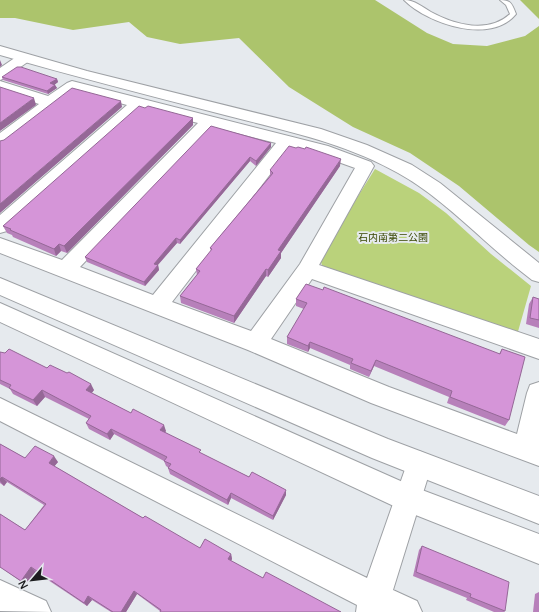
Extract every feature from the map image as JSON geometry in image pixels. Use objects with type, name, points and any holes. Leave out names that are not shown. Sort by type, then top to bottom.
[{"type":"street","points":[[0,50],[24,58],[315,132],[376,154],[433,186],[505,248],[539,274]]},
{"type":"street","points":[[0,75],[24,58]]},
{"type":"street","points":[[0,86],[50,102]]},
{"type":"street","points":[[0,141],[72,86],[322,150],[365,166],[307,269],[256,343]]},
{"type":"street","points":[[0,226],[139,103]]},
{"type":"street","points":[[65,270],[210,121]]},
{"type":"street","points":[[157,306],[287,141]]},
{"type":"street","points":[[0,245],[256,343],[380,395],[532,452],[539,393]]},
{"type":"street","points":[[307,269],[539,349]]},
{"type":"street","points":[[0,286],[419,464],[539,510]]},
{"type":"street","points":[[0,312],[408,498],[539,549]]},
{"type":"street","points":[[0,409],[373,605],[406,612]]},
{"type":"street","points":[[373,605],[419,464]]},
{"type":"street","points":[[0,595],[35,612]]},
{"type":"lane","points":[[408,0],[436,17],[455,24],[474,28],[494,27],[508,21],[513,14],[509,4],[503,0]]},
{"type":"green space","points":[[0,0],[375,0],[427,33],[453,44],[487,46],[525,36],[539,26],[539,252],[459,186],[410,153],[353,127],[289,87],[239,38],[180,44],[147,37],[129,22],[73,30],[15,18],[0,18]]},
{"type":"green space","points":[[520,0],[539,0],[539,19]]},
{"type":"green space","name":"石内南第二公園","points":[[375,169],[419,193],[446,213],[491,254],[531,286],[517,335],[323,267],[319,258]]},
{"type":"building","points":[[17,67],[57,79],[50,83],[55,85],[47,91],[2,77]]},
{"type":"building","points":[[0,87],[34,98],[0,123]]},
{"type":"building","points":[[72,88],[121,101],[0,204],[0,141],[4,140]]},
{"type":"building","points":[[139,106],[145,108],[148,106],[193,118],[64,246],[59,244],[54,249],[3,226]]},
{"type":"building","points":[[211,126],[271,143],[256,161],[250,157],[180,240],[176,238],[154,264],[158,265],[144,282],[85,257]]},
{"type":"building","points":[[289,146],[305,149],[306,147],[341,159],[278,250],[281,251],[268,270],[266,269],[234,316],[180,296],[200,271],[196,269],[212,249],[210,248],[273,173],[270,170]]},
{"type":"building","points":[[306,284],[323,290],[324,287],[500,354],[502,349],[525,357],[509,420],[450,397],[452,391],[376,360],[371,371],[351,363],[353,359],[310,342],[308,346],[287,337],[307,303],[296,299]]},
{"type":"building","points":[[533,297],[539,299],[539,320],[530,318]]},
{"type":"building","points":[[9,349],[47,368],[50,365],[67,373],[69,372],[91,384],[86,390],[131,413],[133,409],[164,425],[160,430],[201,450],[199,452],[249,477],[252,472],[286,490],[273,516],[231,493],[227,500],[168,468],[171,464],[164,461],[167,457],[111,429],[107,434],[86,423],[91,416],[42,390],[33,400],[9,388],[11,385],[0,380],[0,352],[5,353]]},
{"type":"building","points":[[0,444],[25,458],[35,446],[54,456],[49,463],[143,518],[145,516],[200,548],[205,539],[231,554],[228,559],[263,578],[266,572],[341,612],[160,612],[161,610],[134,591],[121,612],[113,612],[88,596],[84,603],[31,567],[21,581],[0,567],[0,514],[25,530],[46,504],[2,477],[0,479]]},
{"type":"building","points":[[422,546],[509,582],[505,611],[470,597],[471,594],[416,572]]}]
